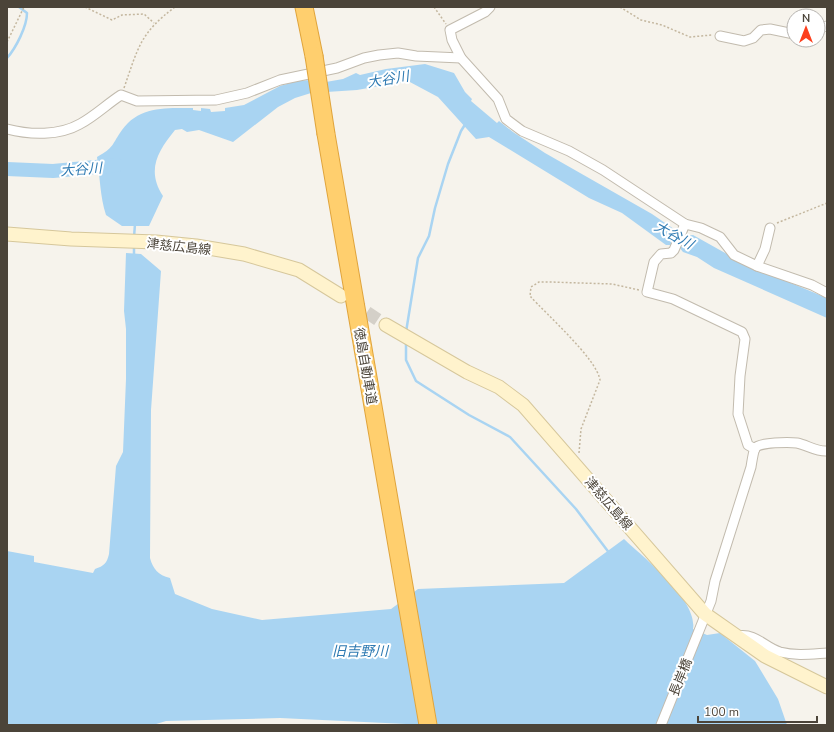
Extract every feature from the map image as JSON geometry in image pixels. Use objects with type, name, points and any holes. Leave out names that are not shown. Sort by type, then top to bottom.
[{"type":"highway","name":"徳島自動車道","points":[[304,7],[314,56],[398,557],[428,725]]},
{"type":"main road","name":"津慈広島線","points":[[7,234],[71,239],[156,242],[196,246],[244,254],[299,270],[341,296]]},
{"type":"main road","name":"津慈広島線","points":[[386,325],[467,372],[499,387],[523,405],[705,614],[765,656],[827,687]]},
{"type":"street","points":[[490,7],[485,12],[450,30],[452,40],[461,58],[498,99],[506,119],[522,131],[569,151],[603,170],[683,228],[702,228],[720,237],[734,255],[757,266],[812,285],[827,293]]},
{"type":"street","points":[[720,36],[744,41],[752,38],[761,30],[770,29],[786,32]]},
{"type":"street","points":[[7,129],[39,134],[61,131],[80,124],[121,96],[137,101],[216,100],[247,94],[280,80],[337,68],[364,58],[379,55],[398,53],[416,56],[461,58]]},
{"type":"street","points":[[683,228],[674,250],[671,253],[661,254],[654,262],[647,292],[673,298],[742,332],[745,339],[740,376],[738,414],[748,445],[755,449],[759,445],[797,443],[822,451],[827,451]]},
{"type":"street","points":[[757,266],[765,249],[770,228]]},
{"type":"street","name":"長岸橋","points":[[661,725],[711,601],[715,581],[755,449]]},
{"type":"street","points":[[738,636],[747,634],[778,651],[790,654],[827,653]]},
{"type":"path","points":[[7,42],[19,14],[24,7]]},
{"type":"path","points":[[85,7],[112,20],[122,15],[144,14],[154,23]]},
{"type":"path","points":[[121,96],[142,39],[154,23],[175,7]]},
{"type":"path","points":[[434,7],[450,30]]},
{"type":"path","points":[[620,7],[641,20],[674,29],[690,37],[708,34],[720,36]]},
{"type":"path","points":[[770,228],[787,218],[827,202]]},
{"type":"path","points":[[578,467],[581,428],[600,380],[599,373],[575,343],[530,296],[531,287],[539,282],[605,284],[647,292]]},
{"type":"water","points":[[425,64],[454,73],[465,92],[472,99],[471,101],[497,123],[499,121],[545,153],[652,214],[684,236],[693,235],[743,263],[827,298],[827,318],[714,268],[697,257],[683,252],[679,247],[666,245],[622,213],[589,198],[489,137],[476,139],[438,97],[408,81],[357,90],[311,93],[295,98],[278,107],[233,142],[199,130],[187,132],[182,129],[175,130],[159,153],[156,161],[155,178],[163,196],[149,226],[122,226],[106,215],[101,194],[97,157],[110,148],[122,130],[136,116],[154,110],[173,108],[193,108],[193,110],[201,111],[201,108],[210,109],[211,112],[225,111],[225,108],[244,105],[280,86],[297,81],[310,80],[326,82],[343,79],[356,73],[360,75],[386,69]]},
{"type":"water","name":"旧吉野川","points":[[126,253],[141,254],[161,271],[151,410],[150,558],[157,571],[170,578],[175,594],[212,609],[262,620],[391,609],[418,589],[564,583],[624,539],[656,568],[679,593],[687,605],[692,618],[693,629],[707,635],[720,633],[755,661],[778,699],[787,725],[427,725],[280,718],[166,721],[153,725],[7,725],[7,551],[34,556],[34,562],[93,573],[95,569],[105,564],[109,554],[116,466],[123,452],[126,379],[126,329],[124,311]]},
{"type":"waterway","points":[[7,58],[17,43],[27,18],[27,13],[19,7]]},
{"type":"waterway","points":[[406,332],[418,258],[429,236],[435,208],[448,164],[461,131],[466,123]]},
{"type":"waterway","name":"大谷川","points":[[7,169],[53,171],[117,165]]},
{"type":"waterway","points":[[134,237],[135,224]]},
{"type":"waterway","points":[[134,244],[134,255]]},
{"type":"waterway","points":[[406,341],[406,360],[416,381],[469,415],[510,437],[576,509],[610,554]]},
{"type":"tunnel","points":[[351,302],[386,325]]}]
